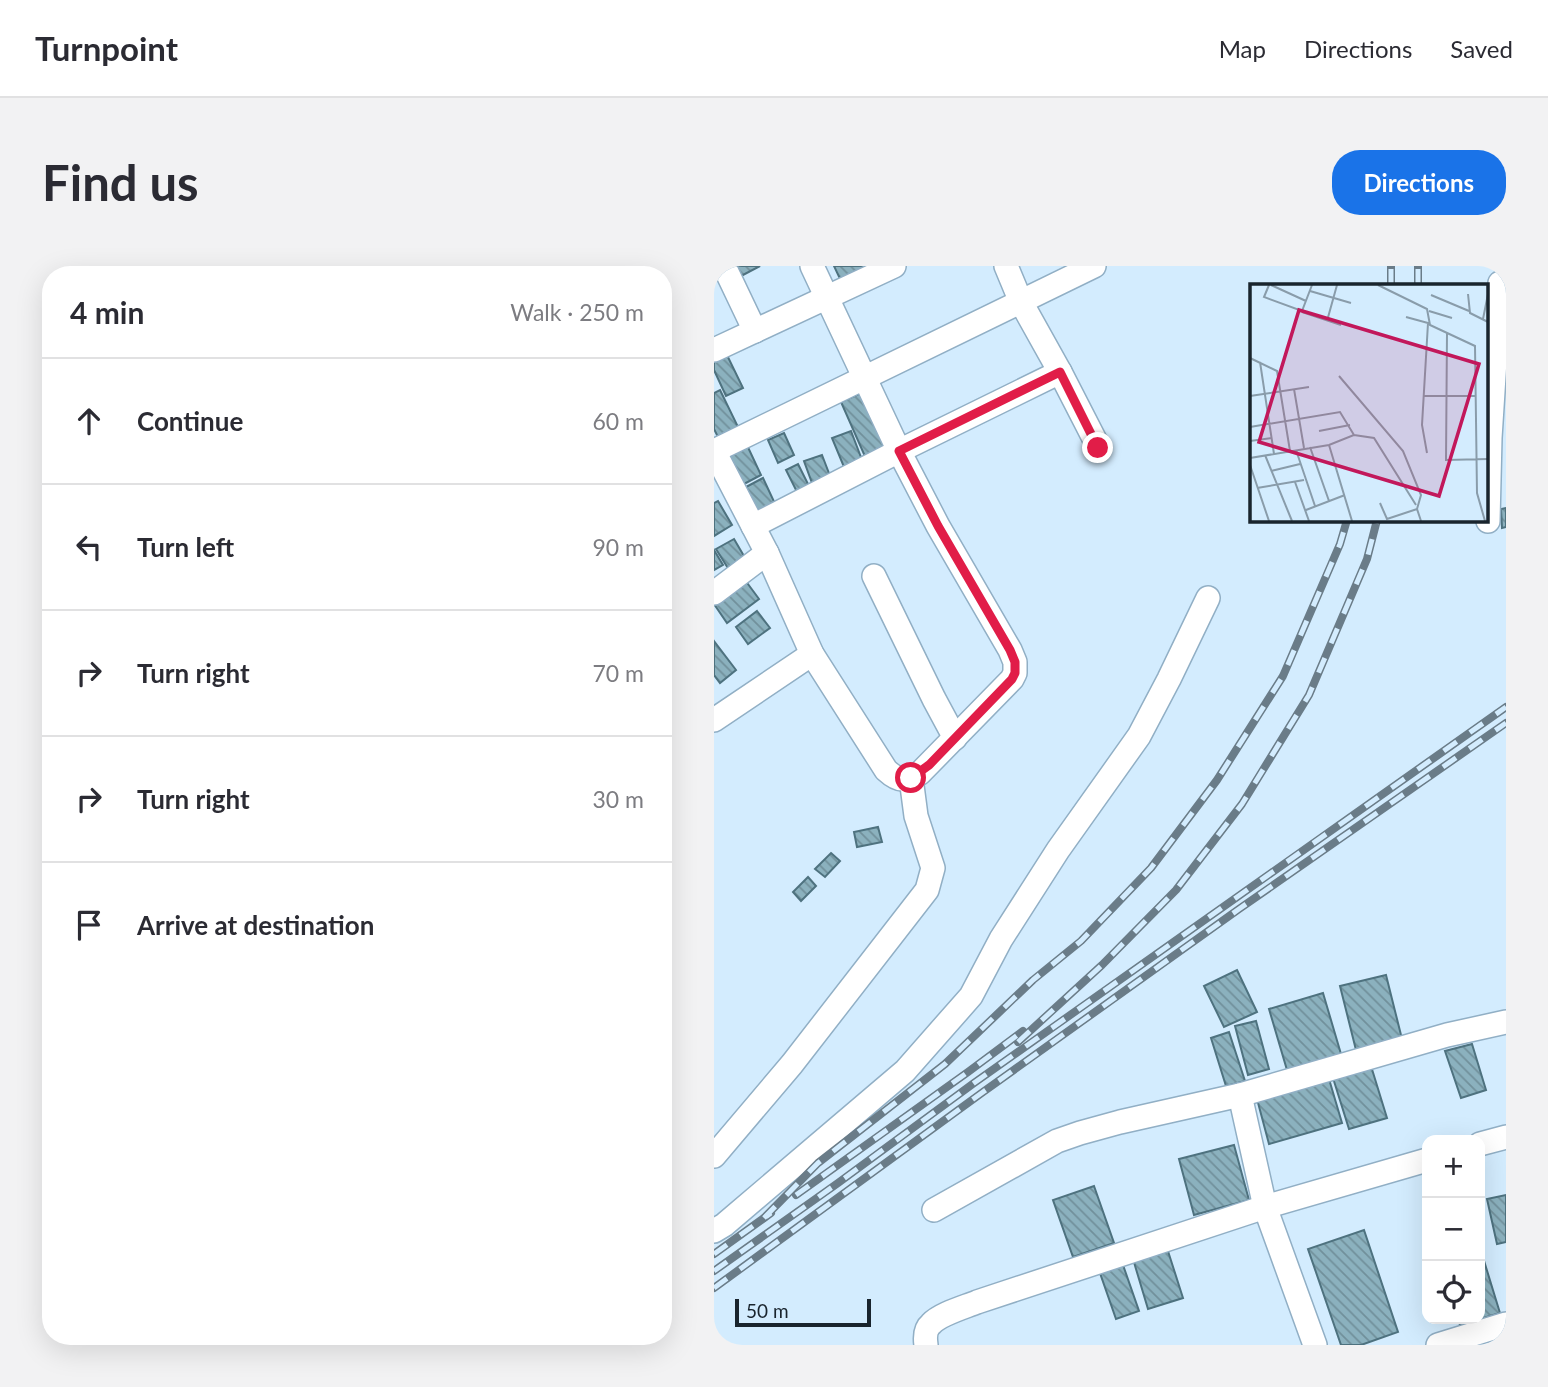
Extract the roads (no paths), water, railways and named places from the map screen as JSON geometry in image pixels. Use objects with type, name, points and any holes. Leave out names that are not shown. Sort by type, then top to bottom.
[{"type":"street","points":[[724,266],[755,331]]},
{"type":"street","points":[[811,266],[866,377],[899,451],[1015,662],[1012,679],[929,765],[911,778],[902,780],[894,778],[886,770],[812,654],[753,526],[722,486],[714,451],[866,377],[1021,302],[1094,266]]},
{"type":"street","points":[[714,350],[894,266]]},
{"type":"street","points":[[1006,266],[1021,302],[1098,448]]},
{"type":"street","points":[[1488,521],[1498,437],[1503,278]]},
{"type":"street","points":[[753,526],[1060,372]]},
{"type":"street","points":[[714,593],[767,554]]},
{"type":"street","points":[[874,576],[955,738]]},
{"type":"street","points":[[714,1231],[905,1071],[971,996],[1002,939],[1051,862],[1139,736],[1208,597]]},
{"type":"street","points":[[714,720],[812,654]]},
{"type":"street","points":[[714,1156],[792,1063],[927,890],[933,868],[916,816],[911,778]]},
{"type":"street","points":[[934,1210],[1057,1141],[1080,1133],[1240,1095],[1447,1035],[1506,1022]]},
{"type":"street","points":[[1240,1095],[1265,1207],[1315,1345]]},
{"type":"street","points":[[1485,1143],[1506,1137]]},
{"type":"street","points":[[926,1345],[925,1335],[929,1324],[957,1310],[1265,1207],[1422,1161]]},
{"type":"street","points":[[1438,1345],[1506,1324]]},
{"type":"railway","points":[[1391,266],[1391,284]]},
{"type":"railway","points":[[1418,266],[1418,284]]},
{"type":"railway","points":[[764,1218],[818,1163],[945,1064],[1033,980],[1081,941],[1151,868],[1217,780],[1283,676],[1340,544],[1346,522]]},
{"type":"railway","points":[[1018,1042],[1102,965],[1176,890],[1242,804],[1309,695],[1367,559],[1376,522]]},
{"type":"railway","points":[[714,1271],[974,1083],[1506,707]]},
{"type":"railway","points":[[714,1288],[1239,909],[1506,723]]},
{"type":"railway","points":[[796,1195],[1023,1031]]},
{"type":"railway","points":[[714,1254],[771,1213]]}]
